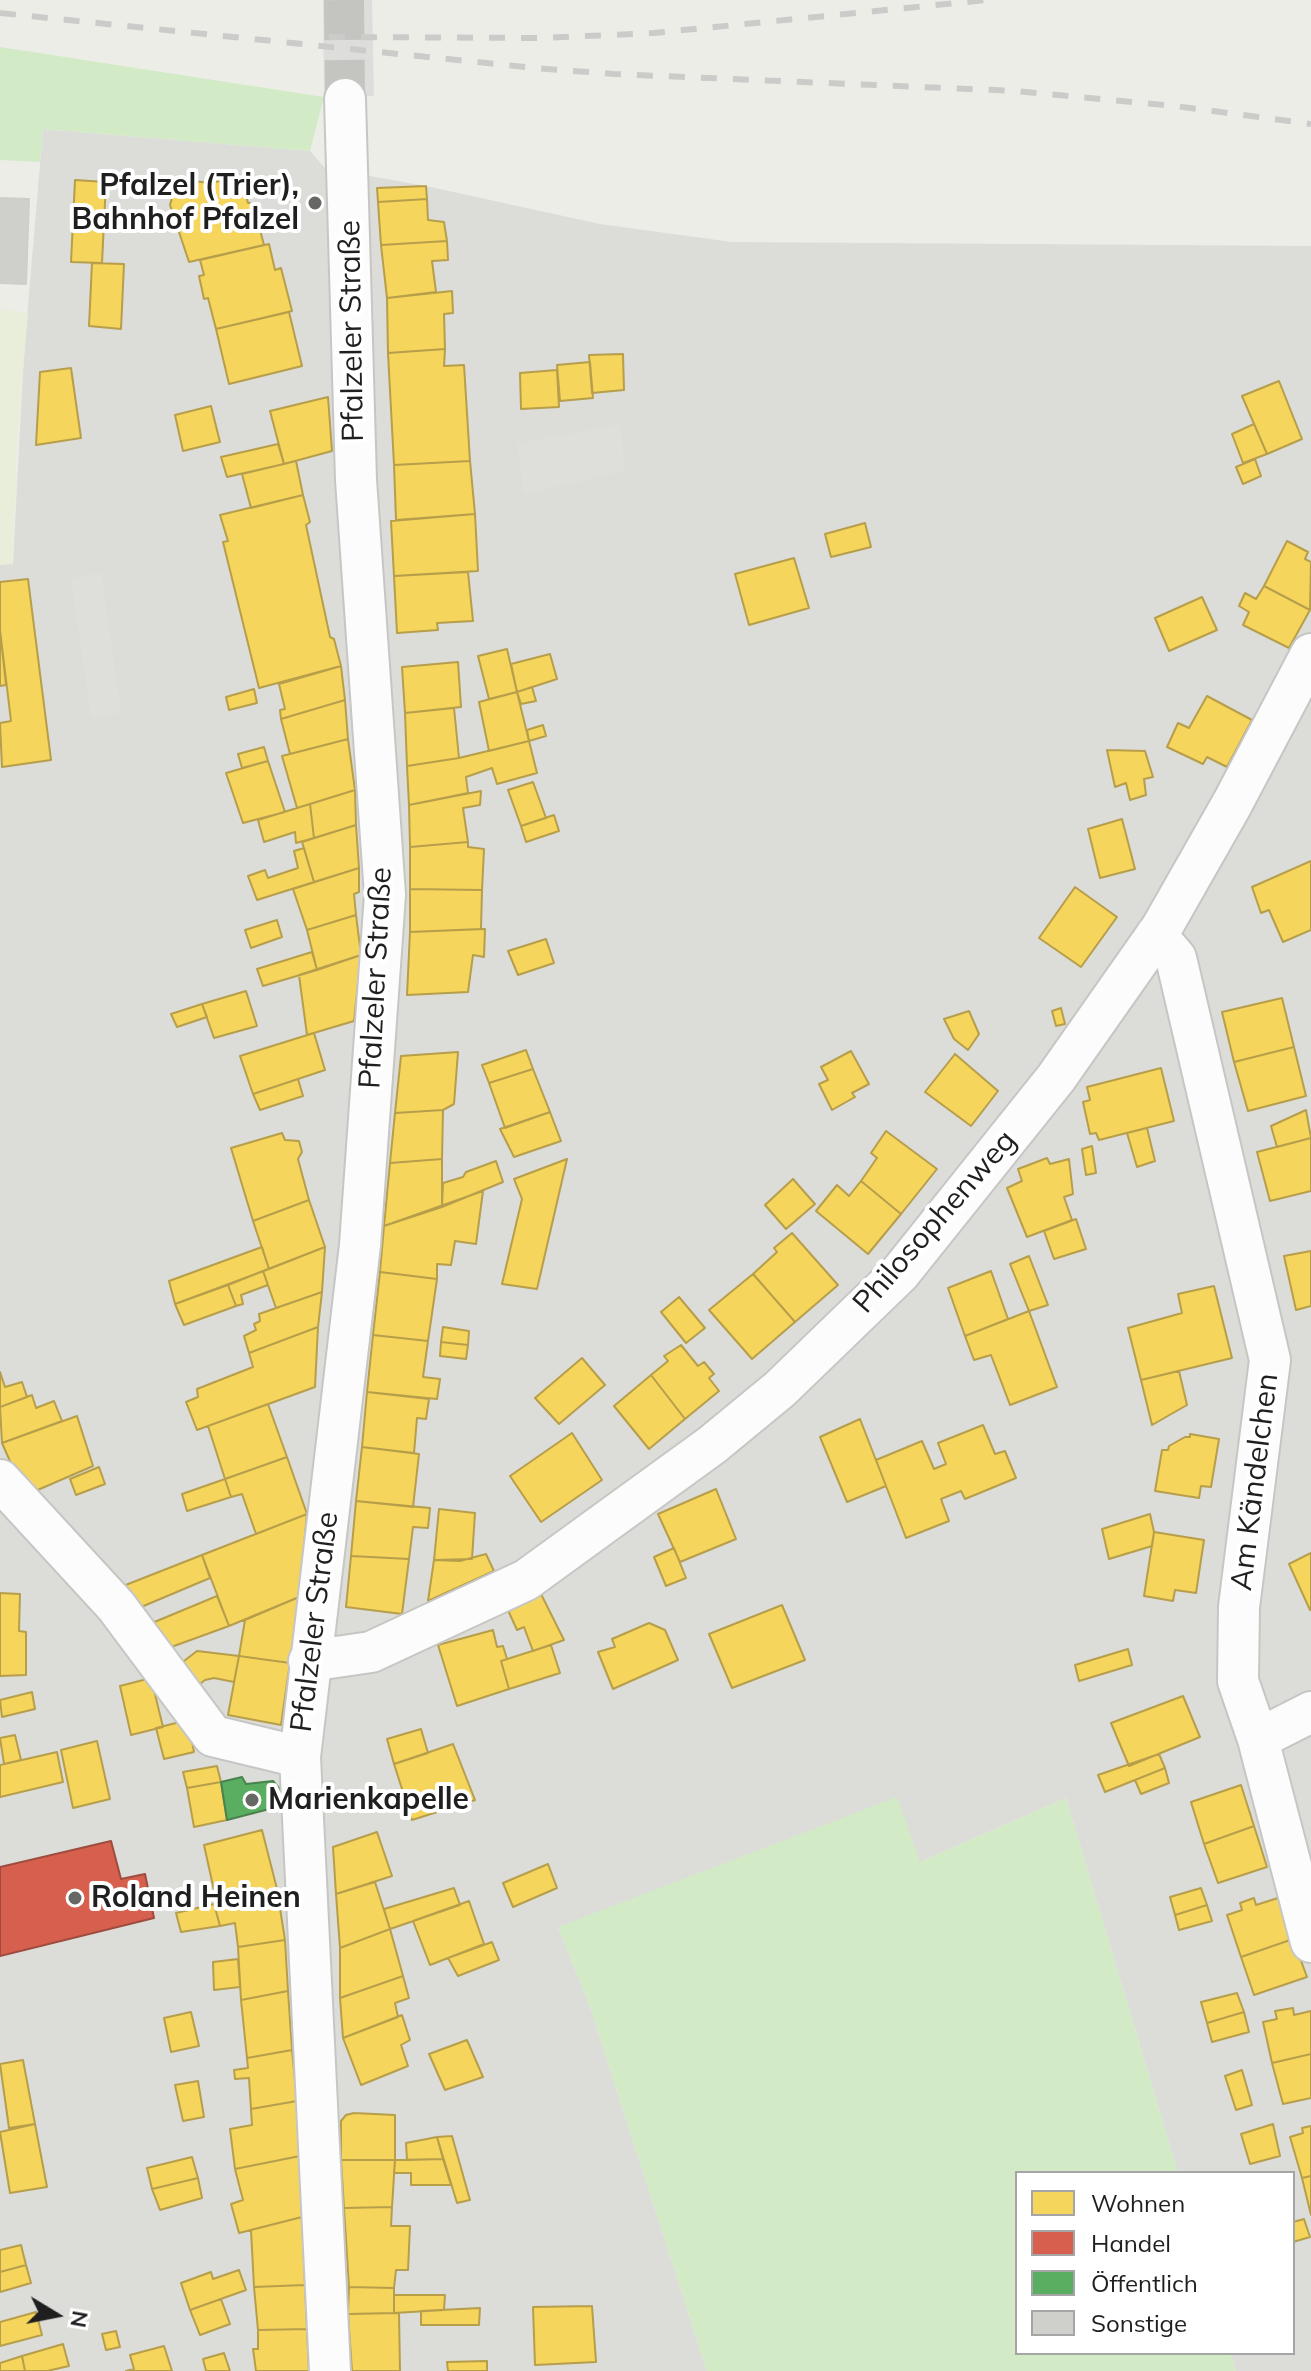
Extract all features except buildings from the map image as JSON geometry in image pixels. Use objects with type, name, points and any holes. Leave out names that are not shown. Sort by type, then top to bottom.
[{"type":"street","name":"Pfalzeler Straße","points":[[330,2371],[300,1757],[360,1245],[385,895],[356,480],[345,99]]},
{"type":"street","name":"Philosophenweg","points":[[309,1661],[371,1652],[526,1580],[712,1445],[780,1389],[900,1273],[1056,1078],[1156,935],[1232,804],[1311,654]]},
{"type":"street","name":"Am Kändelchen","points":[[1156,935],[1176,958],[1270,1360],[1239,1607],[1238,1681],[1258,1739],[1311,1942]]},
{"type":"street","name":"Pfalzeler Straße","points":[[0,1480],[116,1606],[213,1736],[300,1757]]},
{"type":"street","points":[[1258,1739],[1311,1712]]},
{"type":"shaded area","points":[[43,129],[310,151],[325,168],[426,186],[600,224],[732,242],[1311,246],[1311,2371],[1236,2371],[1232,2355],[1295,2355],[1295,2171],[1177,2171],[1066,1798],[920,1862],[558,1927],[589,2004],[707,2371],[0,2371],[0,565],[13,563],[24,353]]},
{"type":"shaded area","points":[[620,424],[625,471],[524,494],[517,444]]},
{"type":"shaded area","points":[[101,573],[121,713],[91,717],[71,578]]},
{"type":"green space","points":[[0,47],[324,97],[310,151],[43,129],[40,162],[0,160]]},
{"type":"green space","points":[[0,309],[28,313],[17,443],[13,564],[0,565]]},
{"type":"green space","points":[[897,1797],[920,1862],[1066,1798],[1177,2171],[1015,2171],[1015,2355],[1232,2355],[1236,2371],[707,2371],[589,2004],[558,1927]]},
{"type":"pier","points":[[323,0],[372,0],[374,96],[324,97]]},
{"type":"tunnel","points":[[344,0],[345,99]]},
{"type":"railway","points":[[329,37],[543,38],[654,33],[987,0]]},
{"type":"railway","points":[[0,13],[535,68],[1016,91],[1175,106],[1311,124]]},
{"type":"place","name":"Pfalzel (Trier), Bahnhof Pfalzel","points":[[315,203]]},
{"type":"place","name":"Marienkapelle","points":[[252,1800]]},
{"type":"place","name":"Roland Heinen","points":[[75,1898]]}]
